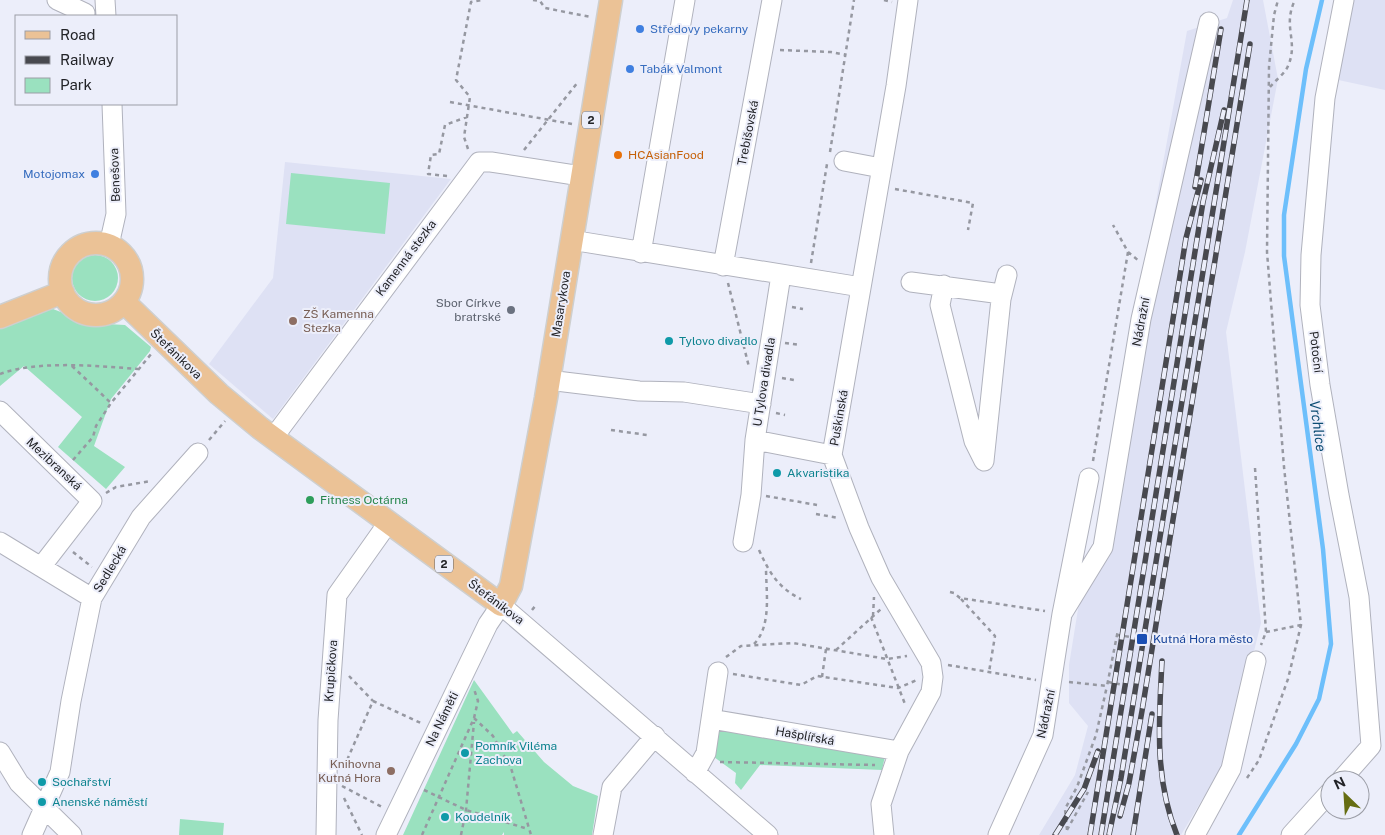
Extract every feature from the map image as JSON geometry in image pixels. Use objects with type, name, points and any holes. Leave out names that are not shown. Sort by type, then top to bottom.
[{"type":"main road","name":"Masarykova","points":[[501,605],[511,586],[548,380],[611,0]]},
{"type":"main road","points":[[88,243],[109,245],[124,256],[130,264],[132,284],[124,302],[108,313],[90,314],[73,306],[63,292],[60,281],[61,271],[67,256],[79,247],[88,243]]},
{"type":"main road","points":[[0,316],[63,292]]},
{"type":"main road","name":"Štefánikova","points":[[124,302],[218,394],[272,438],[501,605]]},
{"type":"street","points":[[57,0],[85,13]]},
{"type":"street","points":[[105,0],[106,15]]},
{"type":"street","points":[[640,253],[685,0]]},
{"type":"street","name":"Trebišovská","points":[[726,267],[772,0]]},
{"type":"street","name":"Puškinská","points":[[908,0],[832,455],[859,528],[892,600],[929,658]]},
{"type":"street","name":"Potoční","points":[[1344,0],[1325,98],[1310,256],[1310,305],[1339,495],[1359,597],[1378,750],[1353,770]]},
{"type":"street","name":"Nádražní","points":[[1062,614],[1103,547],[1141,319],[1209,22]]},
{"type":"street","name":"Benešova","points":[[109,245],[116,214],[112,105]]},
{"type":"street","points":[[844,161],[881,168]]},
{"type":"street","name":"Kamenná stezka","points":[[272,438],[479,162],[491,162],[581,176]]},
{"type":"street","points":[[571,240],[726,267],[861,287]]},
{"type":"street","name":"U Tylova divadla","points":[[781,275],[755,440],[832,455]]},
{"type":"street","points":[[944,286],[940,305],[974,441],[984,461],[1001,299],[1004,297],[1007,275]]},
{"type":"street","points":[[911,282],[994,293],[1001,299]]},
{"type":"street","points":[[548,380],[639,391],[684,392],[761,404]]},
{"type":"street","name":"Mezibranská","points":[[0,411],[63,470],[92,501],[41,567]]},
{"type":"street","points":[[750,543],[750,493],[755,440]]},
{"type":"street","name":"Sedlecká","points":[[43,807],[60,772],[71,701],[92,598],[141,517],[198,453]]},
{"type":"street","name":"Nádražní","points":[[998,835],[1043,735],[1046,682],[1062,614],[1089,478]]},
{"type":"street","name":"Krupičkova","points":[[326,835],[328,720],[337,595],[388,523]]},
{"type":"street","points":[[0,542],[92,598]]},
{"type":"street","name":"Na Náměti","points":[[386,835],[488,624],[501,605]]},
{"type":"street","name":"Štefánikova","points":[[501,605],[768,835]]},
{"type":"street","points":[[884,835],[880,804],[896,758],[931,692],[933,677],[929,658]]},
{"type":"street","points":[[1195,835],[1231,768],[1256,661]]},
{"type":"street","points":[[695,773],[706,753],[718,672]]},
{"type":"street","name":"Hašplířská","points":[[711,719],[896,758]]},
{"type":"street","points":[[603,835],[612,787],[655,736]]},
{"type":"street","points":[[0,752],[19,783],[72,835]]},
{"type":"street","points":[[1291,835],[1320,803]]},
{"type":"street","points":[[32,835],[43,807]]},
{"type":"path","points":[[471,155],[464,136],[470,97],[456,80],[471,2],[482,0]]},
{"type":"path","points":[[533,0],[540,1],[545,8],[595,18]]},
{"type":"path","points":[[808,279],[854,0]]},
{"type":"path","points":[[1242,785],[1259,760],[1288,679],[1301,625],[1284,467],[1268,252],[1270,86],[1274,15],[1278,0]]},
{"type":"path","points":[[1270,86],[1288,68],[1293,52],[1288,20],[1295,0]]},
{"type":"path","points":[[786,51],[831,52],[846,55]]},
{"type":"path","points":[[518,157],[582,77]]},
{"type":"path","points":[[450,102],[577,125]]},
{"type":"path","points":[[456,177],[428,174],[431,155],[439,154],[445,125],[467,118]]},
{"type":"path","points":[[894,189],[973,203],[968,230]]},
{"type":"path","name":"Nádražní","points":[[1089,478],[1128,252],[1113,225]]},
{"type":"path","points":[[726,267],[751,376]]},
{"type":"path","points":[[779,342],[800,345]]},
{"type":"path","points":[[63,470],[93,437],[96,426],[111,403],[153,352]]},
{"type":"path","points":[[0,374],[46,366],[138,369]]},
{"type":"path","points":[[72,366],[111,403]]},
{"type":"path","points":[[780,378],[794,380]]},
{"type":"path","points":[[198,453],[227,419]]},
{"type":"path","points":[[610,430],[647,435]]},
{"type":"path","points":[[1255,468],[1266,632],[1256,661]]},
{"type":"path","points":[[92,501],[116,487],[140,481],[159,482],[167,486]]},
{"type":"path","points":[[750,493],[817,505]]},
{"type":"path","points":[[61,542],[105,577]]},
{"type":"path","points":[[750,543],[779,585],[801,599]]},
{"type":"path","points":[[718,672],[722,669],[726,657],[741,646],[755,644],[764,630],[766,566]]},
{"type":"path","points":[[950,592],[960,598],[995,636],[989,672]]},
{"type":"path","points":[[960,598],[1062,614]]},
{"type":"path","points":[[836,650],[892,600]]},
{"type":"path","points":[[871,617],[904,701]]},
{"type":"path","points":[[1266,632],[1301,625]]},
{"type":"path","points":[[1088,792],[1067,830],[1065,809],[1077,787],[1096,735],[1118,630]]},
{"type":"path","points":[[1117,635],[1138,638]]},
{"type":"path","points":[[741,646],[792,643],[887,659],[929,658],[989,672],[1046,682],[1079,682],[1130,686]]},
{"type":"path","points":[[822,677],[826,649]]},
{"type":"path","points":[[344,672],[373,701],[437,731]]},
{"type":"path","points":[[718,672],[801,685],[817,676],[898,688]]},
{"type":"path","points":[[461,835],[466,810],[474,718],[478,701],[472,682]]},
{"type":"path","points":[[341,774],[373,701]]},
{"type":"path","points":[[422,835],[474,718]]},
{"type":"path","points":[[474,718],[493,736],[511,768],[531,835]]},
{"type":"path","points":[[731,762],[896,758]]},
{"type":"path","points":[[362,835],[337,783],[396,814]]},
{"type":"path","points":[[439,797],[466,810],[528,829]]},
{"type":"shaded area","points":[[1233,0],[1263,0],[1278,79],[1245,252],[1226,332],[1261,623],[1228,756],[1181,835],[1039,835],[1075,775],[1088,726],[1069,703],[1069,665],[1079,603],[1096,532],[1187,31],[1227,18]]},
{"type":"shaded area","points":[[1349,0],[1385,0],[1385,90],[1329,78]]},
{"type":"shaded area","name":"ZŠ Kamenna Stezka","points":[[285,162],[451,179],[273,419],[209,364],[273,278]]},
{"type":"green space","points":[[291,173],[390,183],[385,234],[286,224]]},
{"type":"green space","points":[[90,255],[100,255],[114,265],[118,278],[114,291],[108,297],[100,301],[90,301],[76,291],[72,283],[72,273],[82,259]]},
{"type":"green space","points":[[53,309],[89,323],[125,325],[151,347],[150,351],[111,399],[94,446],[125,467],[106,489],[58,447],[82,417],[24,366],[0,386],[0,324]]},
{"type":"green space","points":[[474,680],[513,734],[517,731],[544,762],[573,786],[598,796],[592,835],[504,835],[504,832],[502,835],[403,835]]},
{"type":"green space","points":[[719,730],[885,756],[882,770],[760,765],[741,790],[735,783],[736,773],[714,757]]},
{"type":"green space","points":[[180,819],[224,823],[223,835],[179,835]]},
{"type":"waterway","name":"Vrchlice","points":[[1239,835],[1296,744],[1319,699],[1331,644],[1323,549],[1284,256],[1284,215],[1306,69],[1322,0]]},
{"type":"railway","points":[[1109,835],[1121,778],[1247,0]]},
{"type":"railway","points":[[1195,187],[1221,29]]},
{"type":"railway","points":[[1120,816],[1129,783],[1142,711],[1250,44]]},
{"type":"railway","points":[[1101,835],[1203,202],[1224,110]]},
{"type":"railway","points":[[1090,835],[1186,238],[1201,180]]},
{"type":"railway","points":[[1162,661],[1159,727],[1161,771],[1170,814],[1177,835]]},
{"type":"railway","points":[[1133,835],[1152,714]]},
{"type":"railway","points":[[1055,835],[1084,789],[1098,751]]},
{"type":"place","name":"Středovy pekarny","points":[[640,29]]},
{"type":"place","name":"Tabák Valmont","points":[[630,69]]},
{"type":"place","name":"HCAsianFood","points":[[618,155]]},
{"type":"place","name":"Motojomax","points":[[95,174]]},
{"type":"place","name":"Sbor Církve bratrské","points":[[511,310]]},
{"type":"place","name":"ZŠ Kamenna Stezka","points":[[293,321]]},
{"type":"place","name":"Tylovo divadlo","points":[[669,341]]},
{"type":"place","name":"Akvaristika","points":[[777,473]]},
{"type":"place","name":"Fitness Octárna","points":[[310,500]]},
{"type":"place","name":"Kutná Hora město","points":[[1142,639]]},
{"type":"place","name":"Pomník Viléma Zachova","points":[[465,753]]},
{"type":"place","name":"Knihovna Kutná Hora","points":[[391,771]]},
{"type":"place","name":"Sochařství","points":[[42,782]]},
{"type":"place","name":"Anenské náměstí","points":[[42,802]]},
{"type":"place","name":"Koudelník","points":[[445,817]]}]
